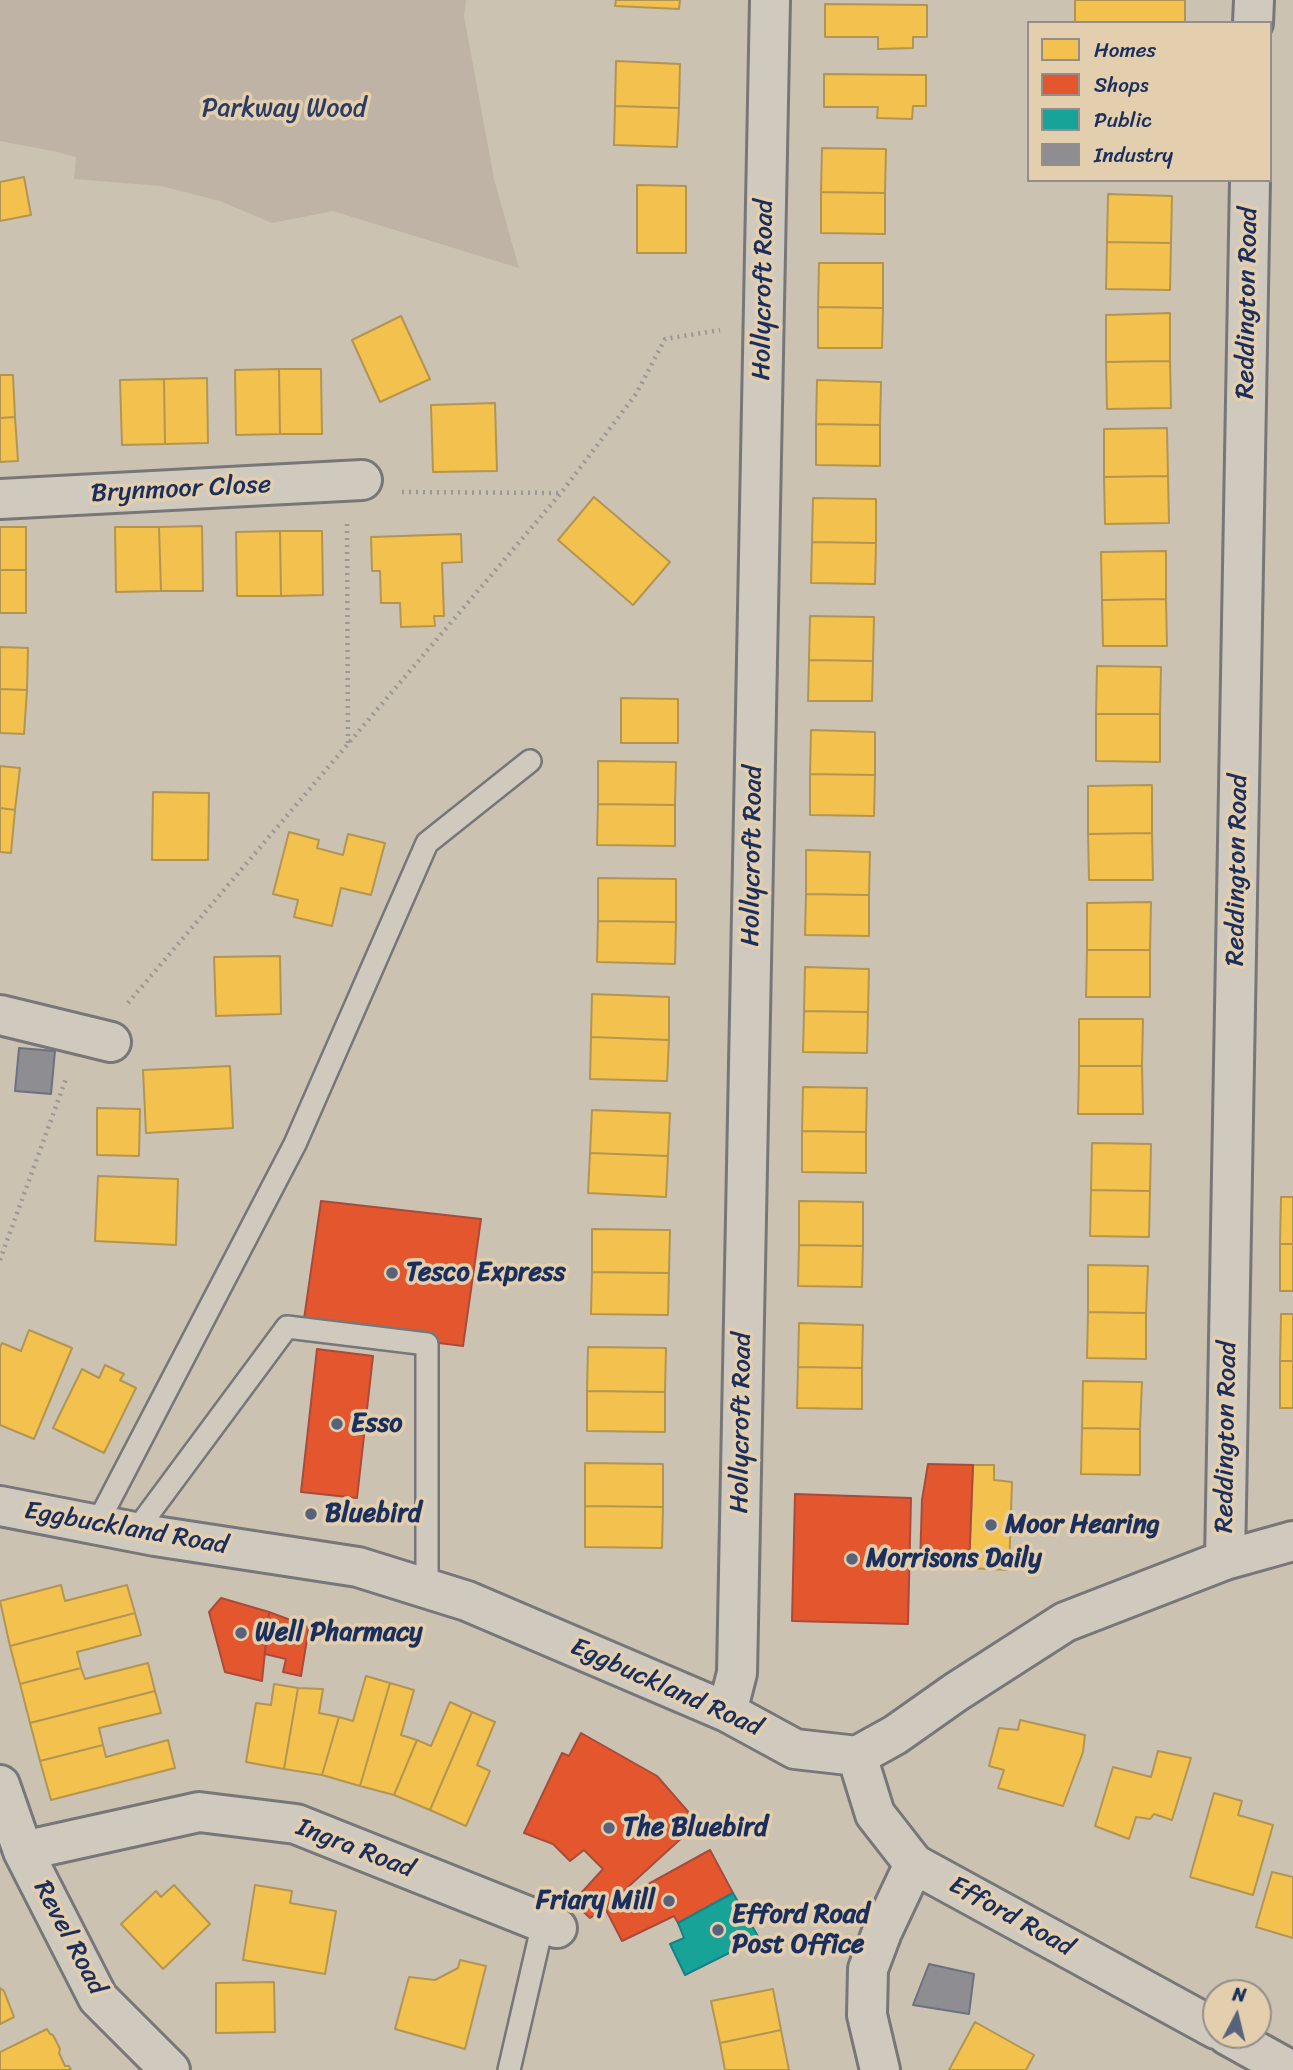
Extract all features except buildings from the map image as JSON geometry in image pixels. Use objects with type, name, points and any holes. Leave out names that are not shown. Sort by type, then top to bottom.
[{"type":"street","name":"Hollycroft Road","points":[[727,1712],[737,1673],[770,0]]},
{"type":"street","points":[[1253,21],[1254,0]]},
{"type":"street","name":"Reddington Road","points":[[1225,1560],[1250,182]]},
{"type":"street","name":"Brynmoor Close","points":[[0,499],[354,481]]},
{"type":"street","points":[[0,1015],[96,1039]]},
{"type":"street","name":"Eggbuckland Road","points":[[0,1506],[135,1532],[358,1567],[467,1601],[727,1712],[794,1749],[857,1756]]},
{"type":"street","points":[[857,1756],[895,1735],[1065,1622],[1225,1560],[1293,1541]]},
{"type":"street","name":"Efford Road","points":[[857,1756],[875,1814],[914,1864],[1202,2021]]},
{"type":"street","name":"Revel Road","points":[[0,1785],[23,1851],[97,1998],[170,2070]]},
{"type":"street","name":"Ingra Road","points":[[23,1851],[199,1812],[296,1824],[550,1925]]},
{"type":"street","points":[[880,2070],[867,2015],[867,1969],[914,1864]]},
{"type":"street","points":[[1252,2049],[1290,2070]]},
{"type":"lane","points":[[97,1524],[295,1144],[427,843],[530,761]]},
{"type":"lane","points":[[135,1532],[287,1327],[427,1344],[427,1590]]},
{"type":"lane","points":[[509,2070],[550,1925]]},
{"type":"path","points":[[0,1260],[96,1039],[561,493],[636,394],[665,339],[764,323]]},
{"type":"path","points":[[348,744],[354,481],[378,492],[561,493]]},
{"type":"green space","name":"Parkway Wood","points":[[0,0],[466,0],[464,16],[494,179],[519,268],[333,211],[272,223],[220,201],[161,186],[74,179],[76,157],[0,141]]},
{"type":"place","name":"Tesco Express","points":[[392,1273]]},
{"type":"place","name":"Esso","points":[[337,1424]]},
{"type":"place","name":"Bluebird","points":[[311,1514]]},
{"type":"place","name":"Moor Hearing","points":[[991,1525]]},
{"type":"place","name":"Morrisons Daily","points":[[852,1559]]},
{"type":"place","name":"Well Pharmacy","points":[[241,1633]]},
{"type":"place","name":"The Bluebird","points":[[609,1828]]},
{"type":"place","name":"Friary Mill","points":[[669,1901]]},
{"type":"place","name":"Efford Road Post Office","points":[[718,1930]]}]
